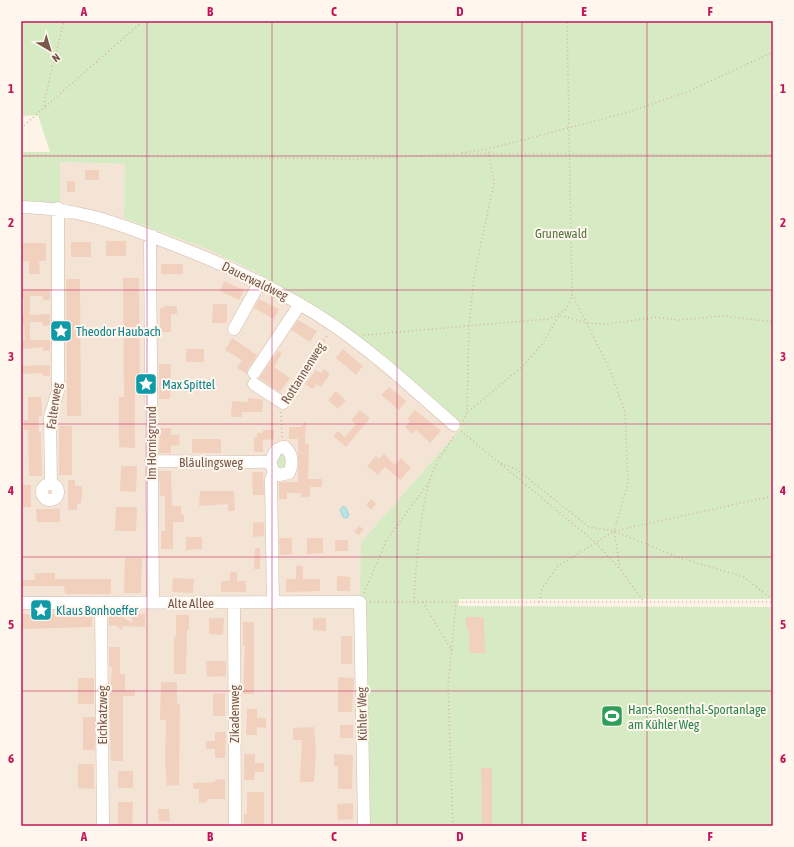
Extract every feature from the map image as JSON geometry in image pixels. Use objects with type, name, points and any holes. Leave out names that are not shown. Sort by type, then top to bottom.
[{"type":"street","name":"Dauerwaldweg","points":[[21,207],[58,208],[92,215],[153,236],[206,257],[260,282],[300,304],[350,337],[384,364],[456,427]]},
{"type":"street","name":"Falterweg","points":[[51,484],[50,417],[58,391],[58,208]]},
{"type":"street","name":"Im Hornisgrund","points":[[153,236],[150,244],[153,603]]},
{"type":"street","points":[[234,329],[260,282]]},
{"type":"street","points":[[283,403],[254,378],[300,304]]},
{"type":"street","points":[[273,603],[271,479],[276,450],[282,447]]},
{"type":"street","name":"Bläulingsweg","points":[[151,461],[272,467],[283,476],[289,473],[291,453],[285,447],[282,447]]},
{"type":"street","name":"Alte Allee","points":[[21,603],[360,602]]},
{"type":"street","name":"Kühler Weg","points":[[360,602],[364,826]]},
{"type":"street","name":"Eichkatzweg","points":[[101,603],[103,826]]},
{"type":"street","name":"Zikadenweg","points":[[234,603],[235,826]]},
{"type":"path","points":[[45,106],[45,97],[64,21]]},
{"type":"path","points":[[21,128],[143,21]]},
{"type":"path","points":[[350,337],[548,319],[559,315],[567,309],[572,294],[567,21]]},
{"type":"path","points":[[456,154],[488,149],[570,126],[630,112],[689,91],[773,52]]},
{"type":"path","points":[[456,427],[467,412],[469,325],[474,277],[494,182],[488,149]]},
{"type":"path","points":[[21,156],[358,159],[456,154],[570,153],[773,155]]},
{"type":"path","points":[[572,294],[588,322],[610,370],[625,412],[628,484],[614,531],[620,569]]},
{"type":"path","points":[[559,315],[588,322],[608,324],[657,317],[679,320],[723,316],[773,322]]},
{"type":"path","points":[[414,602],[416,561],[421,514],[429,482],[437,462],[456,427],[467,412],[525,364],[543,343],[559,315]]},
{"type":"path","name":"Rottannenweg","points":[[282,447],[281,405],[333,325]]},
{"type":"path","points":[[456,427],[596,543],[620,569],[644,603]]},
{"type":"path","points":[[498,462],[516,469],[589,527],[614,531],[680,558],[744,577],[773,601]]},
{"type":"path","points":[[429,482],[386,541],[360,602],[644,603],[773,601]]},
{"type":"path","points":[[539,602],[542,589],[556,567],[614,531],[773,496]]},
{"type":"path","points":[[423,602],[452,651]]},
{"type":"path","points":[[453,826],[448,686],[456,602]]},
{"type":"shaded area","points":[[60,162],[125,164],[124,218],[207,249],[252,270],[302,299],[345,327],[462,427],[361,542],[364,826],[21,826],[21,202]]},
{"type":"green space","name":"Grunewald","points":[[21,21],[773,21],[773,599],[459,599],[458,606],[773,607],[773,826],[364,826],[360,602],[361,542],[462,427],[345,327],[302,299],[252,270],[207,249],[124,218],[125,164],[60,162],[60,204],[21,202],[21,152],[50,152],[38,115],[21,116]]},
{"type":"green space","points":[[281,450],[286,455],[287,467],[281,471],[275,467]]},
{"type":"water","points":[[343,506],[346,508],[349,515],[347,518],[343,517],[340,510]]},
{"type":"building","points":[[85,170],[99,170],[99,180],[85,180]]},
{"type":"building","points":[[67,181],[75,181],[75,192],[67,192]]},
{"type":"building","points":[[106,241],[126,241],[126,256],[106,256]]},
{"type":"building","points":[[71,242],[91,242],[91,257],[71,257]]},
{"type":"building","points":[[21,243],[46,243],[46,261],[39,261],[40,274],[29,274],[29,261],[22,261]]},
{"type":"building","points":[[161,264],[183,264],[183,274],[161,274]]},
{"type":"building","points":[[123,278],[139,278],[140,387],[135,387],[135,448],[119,447],[119,397],[124,397]]},
{"type":"building","points":[[66,279],[80,279],[81,416],[67,416]]},
{"type":"building","points":[[224,281],[244,290],[239,300],[220,291]]},
{"type":"building","points":[[22,289],[50,289],[50,300],[43,300],[43,296],[30,296],[30,315],[50,314],[50,325],[43,326],[43,322],[30,322],[30,340],[50,340],[50,351],[43,351],[43,347],[22,349],[22,340],[25,340],[24,324],[22,324],[22,315],[24,315],[24,298],[22,298]]},
{"type":"building","points":[[259,299],[279,309],[274,319],[254,308]]},
{"type":"building","points":[[213,304],[227,304],[227,323],[212,323]]},
{"type":"building","points":[[164,306],[177,306],[177,314],[171,314],[171,332],[160,332],[160,308],[164,308]]},
{"type":"building","points":[[298,320],[317,331],[310,342],[291,330]]},
{"type":"building","points":[[232,338],[257,355],[248,369],[247,374],[237,368],[242,360],[225,350]]},
{"type":"building","points":[[186,349],[204,349],[204,362],[186,362]]},
{"type":"building","points":[[343,349],[363,366],[356,375],[336,358]]},
{"type":"building","points":[[278,351],[282,353],[274,367],[290,378],[280,392],[259,378]]},
{"type":"building","points":[[159,364],[171,364],[170,399],[159,399]]},
{"type":"building","points":[[50,365],[50,376],[43,376],[43,373],[21,374],[21,366]]},
{"type":"building","points":[[324,369],[330,374],[321,387],[316,384],[313,389],[305,384],[316,370],[321,373]]},
{"type":"building","points":[[389,387],[406,401],[399,410],[381,395]]},
{"type":"building","points":[[336,391],[346,401],[338,409],[328,400]]},
{"type":"building","points":[[28,397],[41,397],[42,416],[39,416],[39,433],[41,433],[42,476],[29,476],[28,430],[24,430],[24,420],[28,420]]},
{"type":"building","points":[[248,398],[263,399],[262,412],[242,412],[242,417],[231,417],[232,401],[248,402]]},
{"type":"building","points":[[360,410],[370,418],[346,447],[333,436],[338,431],[345,437],[356,424],[351,420]]},
{"type":"building","points":[[415,410],[441,431],[430,443],[416,430],[412,434],[405,427],[410,421],[407,419]]},
{"type":"building","points":[[306,421],[305,444],[309,444],[308,479],[322,479],[322,487],[310,487],[310,497],[301,497],[301,493],[287,493],[287,499],[279,499],[279,482],[298,482],[298,439],[289,439],[289,427],[301,427]]},
{"type":"building","points":[[59,426],[72,426],[72,475],[59,475]]},
{"type":"building","points":[[160,428],[171,428],[171,435],[179,435],[180,445],[171,446],[171,453],[159,453]]},
{"type":"building","points":[[263,430],[274,430],[274,439],[263,440],[263,452],[254,452],[254,437],[257,437],[257,433],[263,433]]},
{"type":"building","points":[[192,439],[221,439],[221,453],[192,453]]},
{"type":"building","points":[[384,454],[395,465],[401,458],[411,468],[400,480],[385,467],[378,475],[367,466],[376,456],[379,459]]},
{"type":"building","points":[[121,466],[137,466],[136,492],[120,491]]},
{"type":"building","points":[[159,471],[171,471],[172,506],[181,506],[181,515],[184,515],[184,522],[173,522],[173,549],[161,549],[161,531],[165,531],[165,496],[160,496]]},
{"type":"building","points":[[252,472],[263,472],[264,495],[253,495]]},
{"type":"building","points":[[68,480],[75,480],[75,486],[82,486],[81,504],[77,504],[77,510],[68,510]]},
{"type":"building","points":[[21,485],[31,485],[31,507],[23,507],[23,504],[21,504]]},
{"type":"building","points":[[200,491],[234,491],[235,511],[228,511],[228,504],[199,506]]},
{"type":"building","points":[[371,499],[376,504],[371,510],[366,505]]},
{"type":"building","points":[[116,507],[137,507],[136,531],[115,531]]},
{"type":"building","points":[[36,509],[60,509],[60,522],[37,522]]},
{"type":"building","points":[[264,522],[264,536],[253,537],[253,523]]},
{"type":"building","points":[[359,526],[364,529],[359,535],[354,532]]},
{"type":"building","points":[[186,537],[202,537],[202,549],[186,550]]},
{"type":"building","points":[[279,538],[292,538],[292,554],[280,555]]},
{"type":"building","points":[[307,538],[323,538],[323,553],[307,554]]},
{"type":"building","points":[[335,540],[348,540],[348,551],[335,551]]},
{"type":"building","points":[[255,548],[260,548],[260,569],[254,569]]},
{"type":"building","points":[[125,558],[142,558],[141,593],[124,593]]},
{"type":"building","points":[[296,566],[303,566],[303,579],[320,579],[320,591],[286,592],[286,579],[296,579]]},
{"type":"building","points":[[230,572],[237,572],[237,581],[246,581],[246,592],[221,592],[221,581],[230,581]]},
{"type":"building","points":[[35,573],[55,573],[55,579],[111,579],[111,594],[65,594],[64,586],[21,586],[21,580],[35,580]]},
{"type":"building","points":[[337,576],[350,577],[350,591],[337,591]]},
{"type":"building","points":[[173,578],[194,579],[193,593],[172,592]]},
{"type":"building","points":[[109,613],[117,613],[132,623],[132,614],[145,614],[145,627],[123,626],[122,630],[115,625],[109,626]]},
{"type":"building","points":[[21,614],[92,614],[92,627],[21,629]]},
{"type":"building","points":[[176,615],[189,615],[189,630],[187,630],[186,674],[174,674],[174,636],[176,637]]},
{"type":"building","points":[[466,617],[484,617],[485,653],[469,653],[469,629],[466,629]]},
{"type":"building","points":[[209,618],[224,618],[223,635],[209,634]]},
{"type":"building","points":[[313,618],[326,618],[326,631],[313,630]]},
{"type":"building","points":[[243,622],[254,622],[254,694],[243,694],[245,646],[243,646]]},
{"type":"building","points":[[341,636],[352,636],[352,664],[341,664]]},
{"type":"building","points":[[109,647],[120,647],[120,674],[125,674],[125,690],[135,690],[135,696],[123,696],[123,761],[111,761],[109,706],[112,667],[109,667]]},
{"type":"building","points":[[206,661],[226,661],[226,676],[207,677]]},
{"type":"building","points":[[338,677],[354,678],[352,712],[338,712]]},
{"type":"building","points":[[78,678],[94,678],[94,704],[78,704]]},
{"type":"building","points":[[161,682],[177,682],[177,704],[180,704],[179,785],[167,786],[165,765],[166,720],[160,720]]},
{"type":"building","points":[[225,693],[225,716],[213,716],[213,694]]},
{"type":"building","points":[[247,709],[257,709],[257,718],[266,718],[266,728],[257,727],[257,735],[246,735]]},
{"type":"building","points":[[83,717],[95,717],[95,750],[83,750]]},
{"type":"building","points":[[340,725],[353,725],[353,738],[340,738]]},
{"type":"building","points":[[314,727],[316,750],[314,782],[300,782],[302,740],[293,740],[293,728]]},
{"type":"building","points":[[215,732],[226,732],[225,758],[215,758],[215,749],[206,749],[206,741],[215,741]]},
{"type":"building","points":[[244,754],[255,754],[255,763],[264,763],[264,772],[255,772],[254,780],[244,780]]},
{"type":"building","points":[[334,754],[353,755],[352,789],[338,789],[338,766],[334,766]]},
{"type":"building","points":[[78,764],[94,764],[94,789],[78,788]]},
{"type":"building","points":[[481,768],[492,768],[492,826],[482,826]]},
{"type":"building","points":[[118,771],[133,771],[133,788],[118,788]]},
{"type":"building","points":[[225,779],[225,799],[207,799],[207,802],[199,803],[199,789],[193,789],[193,783],[215,782],[215,780]]},
{"type":"building","points":[[247,792],[264,792],[264,826],[244,826],[244,814],[247,814]]},
{"type":"building","points":[[118,802],[133,802],[132,825],[118,825]]},
{"type":"building","points":[[353,803],[353,819],[338,820],[337,804]]},
{"type":"building","points":[[158,809],[169,809],[170,821],[159,822]]},
{"type":"place","name":"Theodor Haubach","points":[[61,331]]},
{"type":"place","name":"Max Spittel","points":[[146,384]]},
{"type":"place","name":"Klaus Bonhoeffer","points":[[41,610]]},
{"type":"place","name":"Hans-Rosenthal-Sportanlage am Kühler Weg","points":[[612,716]]}]
